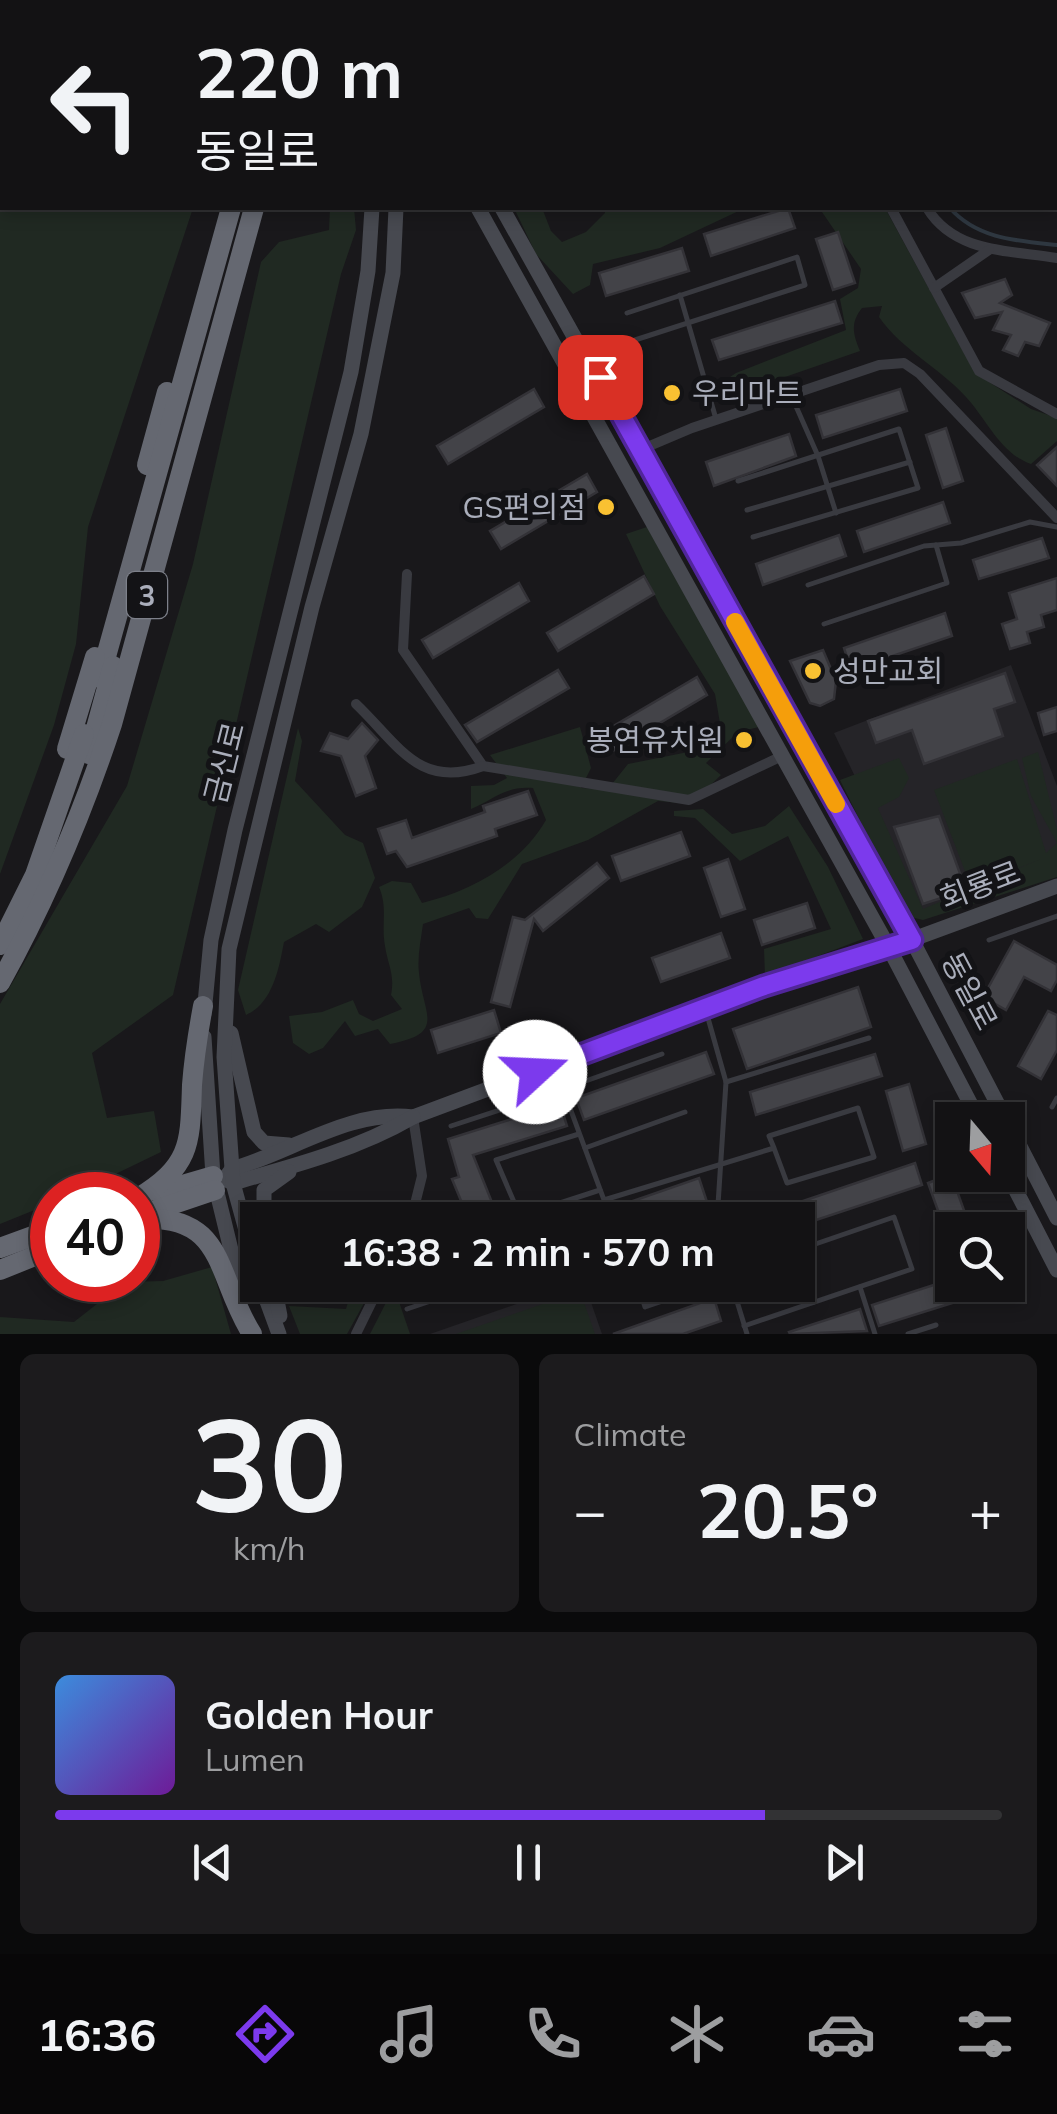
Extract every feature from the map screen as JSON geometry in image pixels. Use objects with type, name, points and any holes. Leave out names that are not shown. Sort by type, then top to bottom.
[{"type":"highway","name":"3","points":[[0,934],[31,860],[71,736],[220,210]]},
{"type":"highway","points":[[4,977],[82,778],[230,210]]},
{"type":"highway","points":[[0,944],[55,824],[132,586],[241,210]]},
{"type":"highway","name":"3","points":[[4,977],[34,926],[88,798],[112,724],[253,210]]},
{"type":"highway","points":[[160,1183],[171,1175],[190,1140],[194,1048],[204,1006]]},
{"type":"highway","points":[[160,1193],[223,1179]]},
{"type":"highway","points":[[160,1208],[223,1179]]},
{"type":"highway","points":[[160,1220],[178,1222],[208,1238],[237,1310],[254,1334]]},
{"type":"highway","points":[[0,1248],[30,1237]]},
{"type":"highway","points":[[0,1270],[30,1258]]},
{"type":"street","name":"금신로","points":[[254,1334],[230,1255],[204,1006],[211,940],[235,830],[352,372],[368,270],[372,210]]},
{"type":"street","name":"금신로","points":[[240,1225],[223,1179],[229,949],[242,882],[382,335],[393,273],[396,210]]},
{"type":"street","name":"동일로","points":[[478,210],[890,948],[970,1102]]},
{"type":"street","name":"동일로","points":[[504,210],[912,940],[997,1102]]},
{"type":"street","points":[[892,210],[980,371],[1057,414]]},
{"type":"street","points":[[928,210],[935,221],[989,250],[1057,258]]},
{"type":"street","points":[[934,288],[989,250]]},
{"type":"street","points":[[640,450],[716,419],[888,363],[912,366],[1055,514]]},
{"type":"street","points":[[408,574],[402,650],[483,766]]},
{"type":"street","points":[[356,704],[409,761],[442,775],[483,766],[689,800],[782,756]]},
{"type":"street","name":"회룡로","points":[[223,1179],[308,1161],[388,1132],[413,1117],[764,986],[890,948],[1057,886]]},
{"type":"street","points":[[226,1013],[254,1132],[264,1143],[292,1145]]},
{"type":"street","name":"회룡로","points":[[223,1179],[292,1145],[383,1113],[413,1117]]},
{"type":"street","points":[[413,1117],[422,1176],[416,1202]]},
{"type":"street","name":"동일로","points":[[1025,1157],[1057,1218]]},
{"type":"street","points":[[264,1202],[264,1190],[308,1161]]},
{"type":"street","points":[[1017,1192],[1057,1270]]},
{"type":"street","points":[[268,1302],[282,1334]]},
{"type":"street","points":[[277,1302],[282,1334]]},
{"type":"street","points":[[356,1334],[372,1302]]},
{"type":"lane","points":[[627,313],[797,257],[806,284],[634,340]]},
{"type":"lane","points":[[680,295],[716,419]]},
{"type":"lane","points":[[791,395],[818,456],[836,513]]},
{"type":"lane","points":[[738,481],[899,429],[918,488],[752,537]]},
{"type":"lane","points":[[747,510],[910,462]]},
{"type":"lane","points":[[808,585],[936,545],[961,543],[1030,522],[1057,527]]},
{"type":"lane","points":[[824,624],[947,583],[936,545]]},
{"type":"lane","points":[[989,940],[1057,916]]},
{"type":"lane","points":[[706,1010],[726,1082],[718,1202]]},
{"type":"lane","points":[[726,1082],[869,1038]]},
{"type":"lane","points":[[451,1126],[662,1054]]},
{"type":"lane","points":[[562,1089],[604,1200],[774,1148]]},
{"type":"lane","points":[[1052,1107],[1057,1098]]},
{"type":"lane","points":[[858,1108],[874,1157],[787,1183],[774,1148],[770,1136],[858,1108]]},
{"type":"lane","points":[[584,1148],[685,1112]]},
{"type":"lane","points":[[580,1134],[496,1160],[520,1216],[600,1190]]},
{"type":"lane","points":[[815,1247],[894,1217],[912,1270],[815,1302]]},
{"type":"lane","points":[[860,1287],[875,1334]]},
{"type":"lane","points":[[407,1309],[428,1302]]},
{"type":"lane","points":[[737,1302],[746,1334]]},
{"type":"lane","points":[[744,1326],[814,1302]]},
{"type":"lane","points":[[908,1334],[936,1325]]},
{"type":"shaded area","points":[[0,210],[192,210],[88,527],[76,644],[54,725],[0,874]]},
{"type":"shaded area","points":[[330,210],[354,210],[356,230],[341,274],[173,995],[92,1053],[107,1118],[154,1111],[161,1152],[120,1172],[30,1172],[30,1212],[0,1224],[0,1004],[127,786],[193,564],[261,262],[279,242],[329,230]]},
{"type":"shaded area","points":[[515,210],[543,210],[551,231],[562,242],[586,232],[604,210],[741,210],[660,248],[593,264],[590,285],[573,294],[536,254]]},
{"type":"shaded area","points":[[817,210],[886,210],[975,373],[1031,409],[1057,418],[1057,441],[1031,464],[1011,453],[955,386],[889,329],[879,317],[882,306],[862,308],[858,313],[854,329],[860,351],[727,397],[721,383],[736,373],[846,330],[840,299],[858,288],[861,269]]},
{"type":"shaded area","points":[[647,527],[759,727],[738,732],[706,763],[721,775],[691,804],[658,801],[588,840],[522,864],[488,919],[476,918],[469,908],[423,924],[419,967],[427,1020],[419,1034],[390,1044],[378,1029],[355,1036],[345,1021],[323,1048],[309,1054],[293,1043],[289,1016],[322,1012],[353,1000],[359,1014],[373,1021],[402,1009],[391,995],[392,976],[379,887],[392,881],[411,883],[422,903],[458,891],[508,863],[546,820],[533,788],[507,791],[471,809],[471,786],[494,785],[507,778],[490,755],[580,727],[591,768],[581,788],[608,789],[628,764],[688,752],[722,735],[715,694],[660,606],[626,534]]},
{"type":"shaded area","points":[[1011,665],[1057,786],[1057,861],[921,913],[834,733]]},
{"type":"shaded area","points":[[298,728],[302,741],[295,781],[345,835],[363,843],[375,878],[362,907],[329,932],[316,924],[284,942],[269,993],[246,1015],[238,990]]},
{"type":"shaded area","points":[[1038,752],[1057,843],[1031,796],[1022,758]]},
{"type":"shaded area","points":[[899,758],[909,778],[899,797],[878,808],[923,909],[1041,859],[971,887],[934,790],[1017,759],[1046,853],[1057,843],[1057,877],[923,920],[907,916],[840,780]]},
{"type":"shaded area","points":[[789,806],[828,867],[863,939],[765,976],[764,949],[831,929],[788,836],[740,861],[695,818],[674,816],[674,811],[703,809],[732,834],[765,826]]},
{"type":"shaded area","points":[[212,1267],[231,1334],[0,1334],[0,1317],[74,1322],[100,1302],[160,1302],[163,1281]]},
{"type":"shaded area","points":[[348,1302],[365,1302],[347,1334],[300,1334],[289,1306],[346,1309]]},
{"type":"shaded area","points":[[386,1302],[399,1302],[410,1334],[370,1334]]},
{"type":"shaded area","points":[[522,1302],[591,1302],[602,1334],[430,1334]]},
{"type":"shaded area","points":[[548,1302],[584,1302],[595,1334],[456,1334]]},
{"type":"building","points":[[782,210],[789,210],[795,228],[711,256],[704,234]]},
{"type":"building","points":[[838,232],[855,283],[833,290],[816,239]]},
{"type":"building","points":[[682,248],[689,271],[606,296],[599,273]]},
{"type":"building","points":[[1005,279],[1012,295],[1000,303],[1050,323],[1039,346],[1025,342],[1018,356],[1003,350],[1011,335],[993,330],[1002,312],[975,318],[962,293]]},
{"type":"building","points":[[835,301],[842,323],[719,360],[712,340]]},
{"type":"building","points":[[534,389],[544,407],[448,464],[437,446]]},
{"type":"building","points":[[900,389],[907,411],[823,438],[816,415]]},
{"type":"building","points":[[946,428],[963,481],[943,488],[926,435]]},
{"type":"building","points":[[789,434],[796,456],[714,486],[706,462]]},
{"type":"building","points":[[1057,447],[1057,486],[1037,465]]},
{"type":"building","points":[[587,474],[597,492],[501,549],[490,531]]},
{"type":"building","points":[[943,502],[950,523],[864,552],[857,531]]},
{"type":"building","points":[[839,535],[846,556],[763,585],[756,564]]},
{"type":"building","points":[[1042,538],[1049,558],[979,579],[973,560]]},
{"type":"building","points":[[644,576],[654,594],[558,651],[547,633]]},
{"type":"building","points":[[1057,578],[1057,610],[1041,615],[1044,627],[1027,632],[1030,643],[1010,649],[1002,624],[1017,619],[1009,593]]},
{"type":"building","points":[[519,583],[529,601],[433,658],[422,640]]},
{"type":"building","points":[[945,613],[952,636],[851,670],[844,648]]},
{"type":"building","name":"성만교회","points":[[823,650],[836,681],[834,699],[820,706],[810,703],[790,661]]},
{"type":"building","points":[[558,670],[569,688],[477,742],[465,725]]},
{"type":"building","points":[[1005,673],[1015,702],[994,709],[1003,736],[924,764],[912,730],[876,743],[868,721]]},
{"type":"building","points":[[697,677],[707,695],[611,752],[600,734]]},
{"type":"building","points":[[1057,707],[1057,731],[1044,735],[1038,713]]},
{"type":"building","points":[[362,723],[378,740],[365,756],[376,788],[356,796],[341,756],[321,751],[330,733],[348,739]]},
{"type":"building","points":[[528,791],[537,815],[495,829],[497,836],[407,867],[396,851],[387,854],[378,829],[406,820],[412,838],[485,812],[483,806]]},
{"type":"building","points":[[939,816],[966,890],[923,904],[894,827]]},
{"type":"building","points":[[681,832],[690,856],[621,881],[612,856]]},
{"type":"building","points":[[728,859],[745,909],[721,917],[704,868]]},
{"type":"building","points":[[597,863],[609,878],[543,931],[534,919],[510,1007],[491,1002],[513,917],[525,920]]},
{"type":"building","points":[[807,903],[815,928],[762,945],[754,920]]},
{"type":"building","points":[[721,933],[730,958],[661,982],[652,958]]},
{"type":"building","points":[[1014,941],[1057,965],[1057,980],[1051,991],[1024,977],[1006,1010],[983,997]]},
{"type":"building","points":[[858,987],[871,1027],[747,1069],[733,1029]]},
{"type":"building","points":[[494,1010],[501,1033],[438,1053],[431,1030]]},
{"type":"building","points":[[1048,1011],[1057,1015],[1057,1050],[1041,1079],[1018,1066]]},
{"type":"building","points":[[706,1052],[714,1074],[584,1120],[576,1098]]},
{"type":"building","points":[[875,1054],[882,1076],[756,1115],[750,1092]]},
{"type":"building","points":[[909,1084],[926,1144],[903,1151],[886,1091]]},
{"type":"building","points":[[560,1104],[567,1126],[473,1155],[492,1202],[462,1202],[452,1179],[459,1177],[448,1139]]},
{"type":"building","points":[[915,1163],[922,1185],[815,1220],[815,1202],[800,1202]]},
{"type":"building","points":[[699,1178],[707,1202],[630,1202]]},
{"type":"building","points":[[935,1180],[935,1192],[957,1192],[965,1212],[938,1212],[928,1183]]},
{"type":"building","points":[[935,1285],[935,1302],[955,1302],[879,1326],[872,1305]]},
{"type":"building","points":[[703,1302],[715,1302],[721,1321],[683,1334],[613,1334]]},
{"type":"building","points":[[860,1309],[867,1331],[789,1332]]},
{"type":"waterway","points":[[952,210],[985,232],[1057,245]]},
{"type":"slow traffic","points":[[735,622],[836,804]]},
{"type":"place","name":"우리마트","points":[[672,393]]},
{"type":"place","name":"GS편의점","points":[[606,507]]},
{"type":"place","name":"성만교회","points":[[813,671]]},
{"type":"place","name":"봉연유치원","points":[[744,740]]},
{"type":"route","points":[[535,1072],[764,986],[912,940],[600,377]]}]
